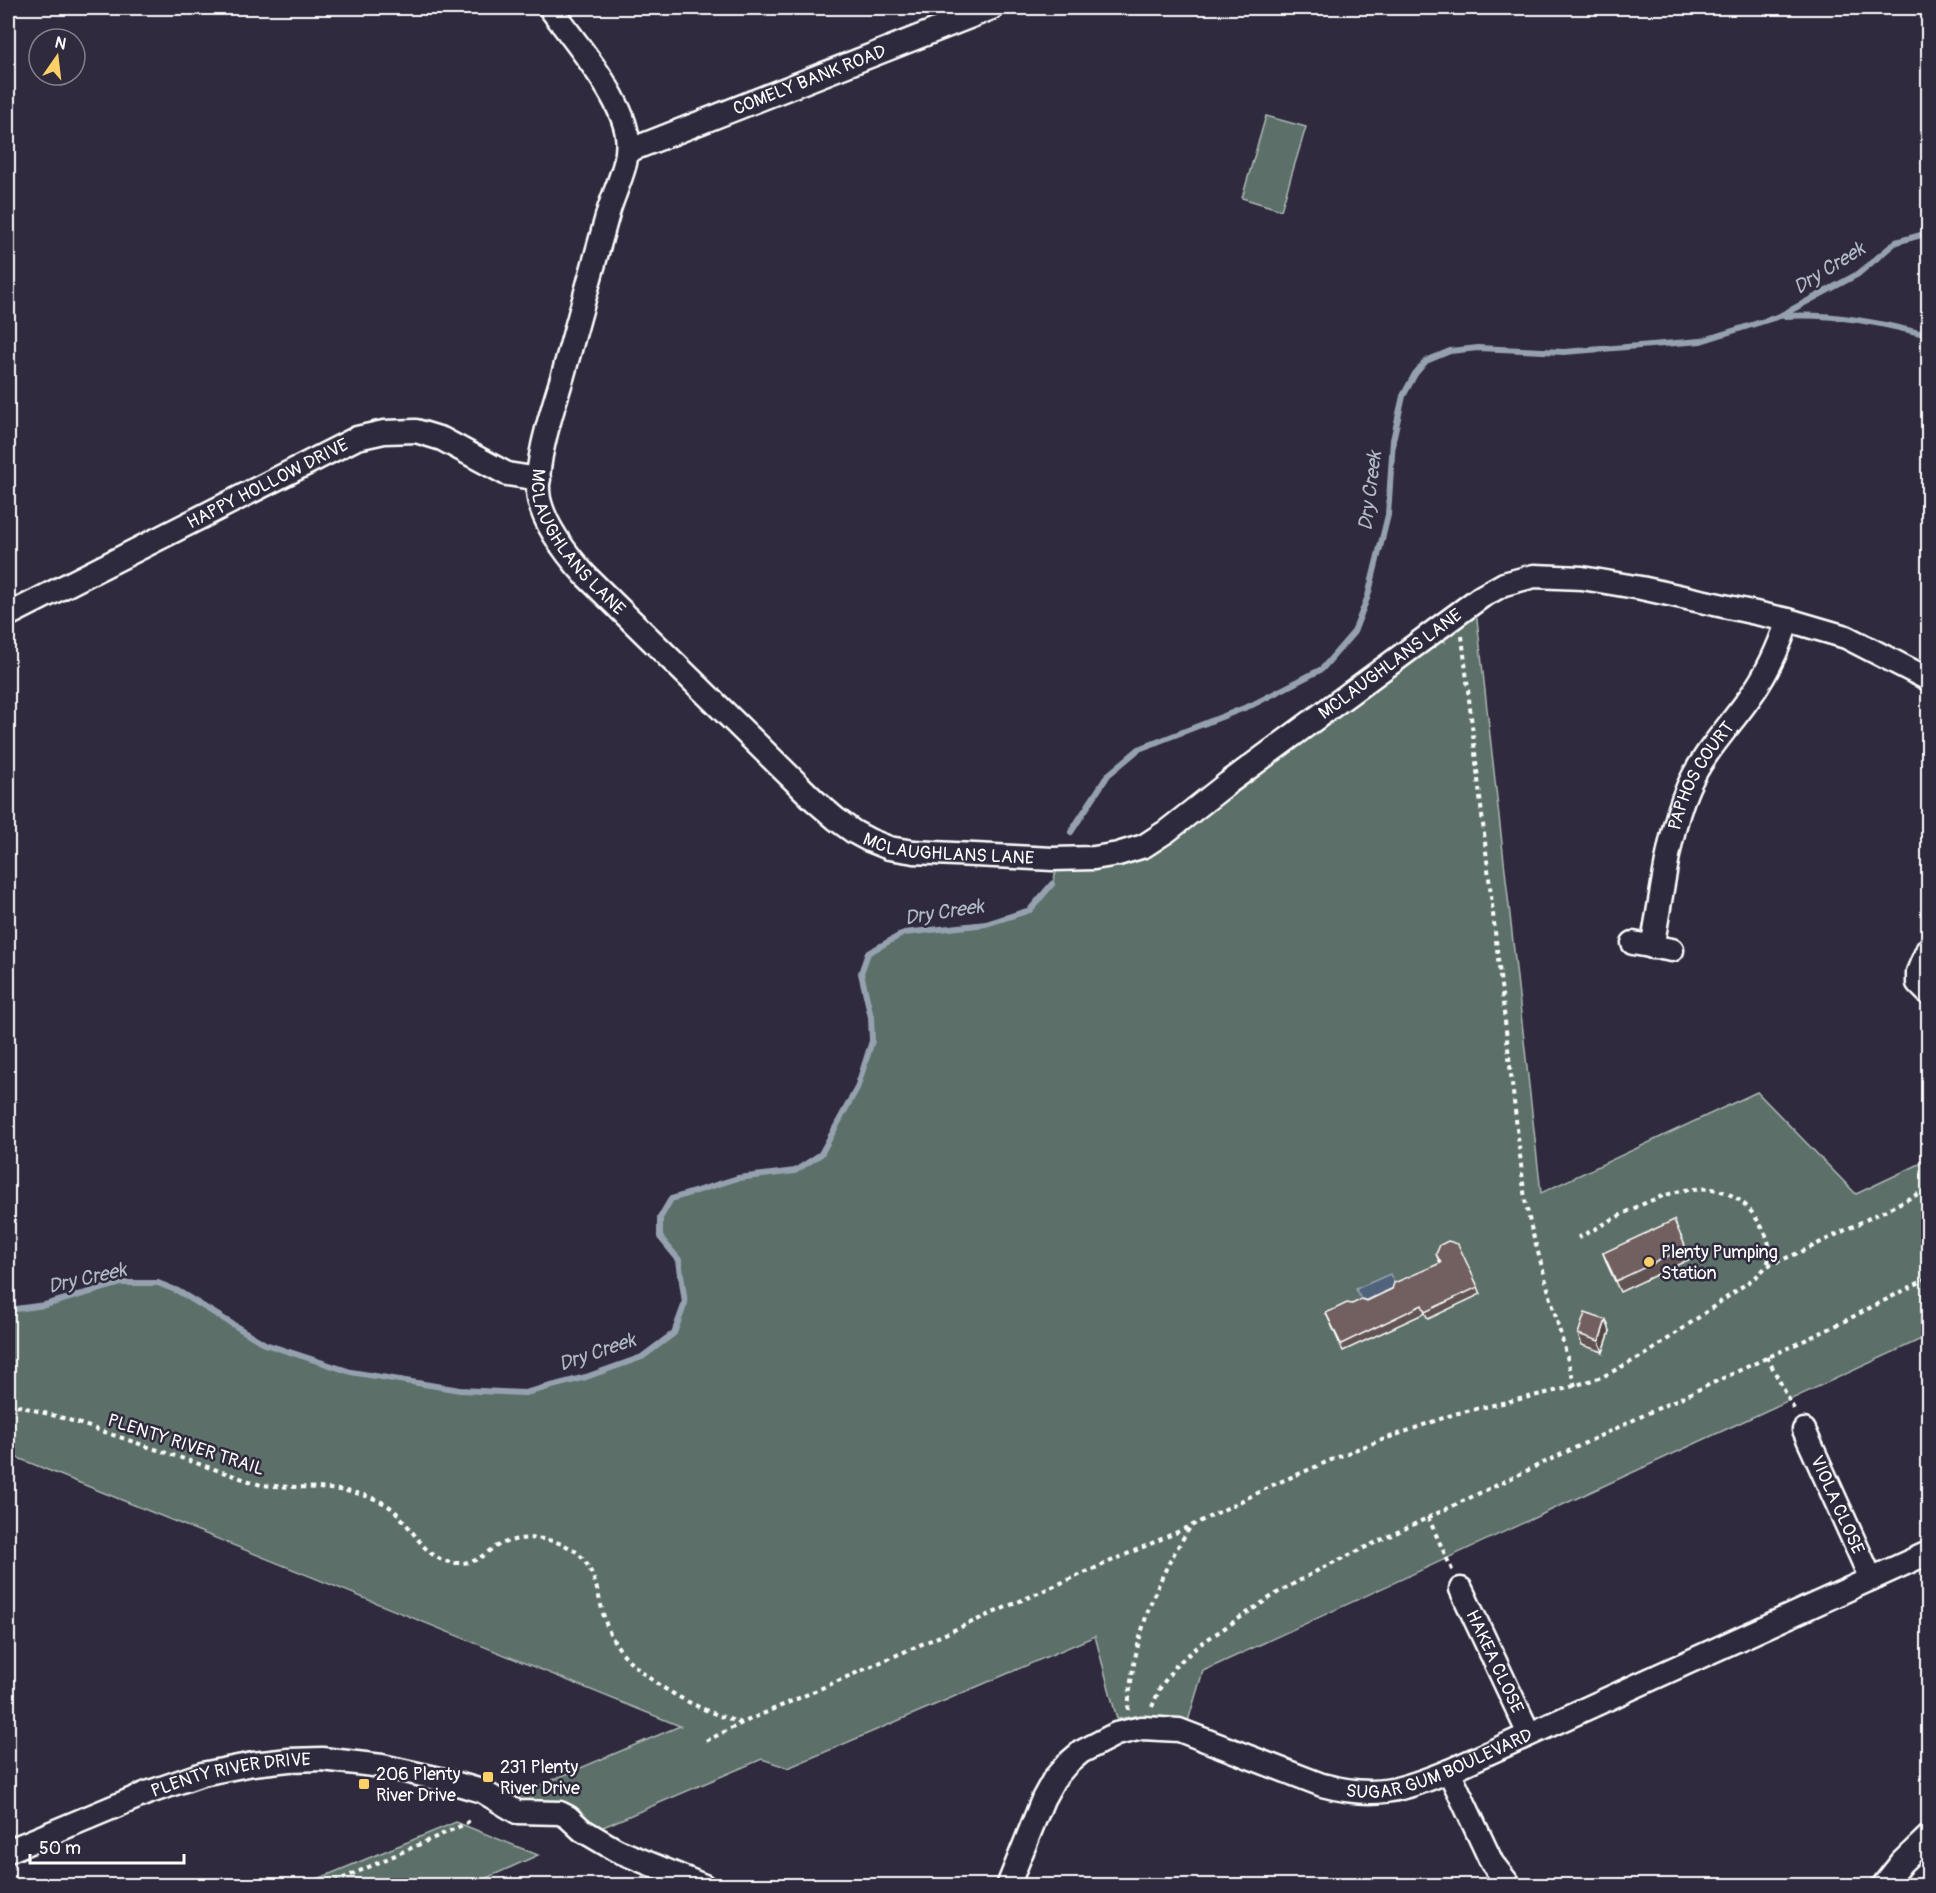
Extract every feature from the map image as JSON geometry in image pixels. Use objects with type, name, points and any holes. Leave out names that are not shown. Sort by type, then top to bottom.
[{"type":"street","name":"MCLAUGHLANS LANE","points":[[550,8],[608,87],[627,133],[628,151],[551,416],[539,479],[539,498],[544,512],[568,557],[594,585],[814,800],[836,819],[870,840],[889,848],[914,852],[1053,859],[1094,858],[1144,846],[1491,590],[1534,576],[1582,578],[1641,588],[1788,620],[1846,638],[1929,679]]},
{"type":"street","name":"COMELY BANK ROAD","points":[[628,151],[992,8]]},
{"type":"street","name":"HAPPY HOLLOW DRIVE","points":[[8,615],[357,438],[384,432],[416,431],[442,439],[507,474],[539,479]]},
{"type":"street","name":"PAPHOS COURT","points":[[1653,947],[1679,812],[1688,787],[1702,761],[1767,671],[1788,620]]},
{"type":"street","points":[[1929,948],[1918,972],[1918,983],[1929,993]]},
{"type":"street","name":"VIOLA CLOSE","points":[[1804,1430],[1871,1580]]},
{"type":"street","name":"SUGAR GUM BOULEVARD","points":[[1008,1886],[1043,1799],[1054,1779],[1067,1764],[1097,1742],[1136,1729],[1179,1730],[1301,1778],[1343,1791],[1366,1794],[1419,1784],[1929,1553]]},
{"type":"street","name":"HAKEA CLOSE","points":[[1461,1589],[1528,1734]]},
{"type":"street","name":"PLENTY RIVER DRIVE","points":[[8,1851],[176,1781],[225,1768],[290,1760],[322,1759],[352,1761],[414,1772],[482,1791],[517,1812],[560,1813],[575,1822],[582,1830],[616,1850],[704,1886]]},
{"type":"street","points":[[1449,1771],[1492,1863],[1510,1886]]},
{"type":"street","points":[[1883,1886],[1902,1862],[1929,1838]]},
{"type":"path","points":[[1455,615],[1463,641],[1525,1200],[1575,1386]]},
{"type":"path","points":[[1578,1238],[1657,1198],[1678,1191],[1702,1188],[1719,1189],[1747,1205],[1767,1236],[1770,1257],[1767,1266]]},
{"type":"path","points":[[706,1741],[1191,1526],[1273,1485],[1357,1449],[1454,1414],[1520,1400],[1602,1377],[1648,1353],[1757,1276],[1767,1266],[1803,1251],[1929,1189]]},
{"type":"path","points":[[1136,1729],[1175,1666],[1202,1642],[1277,1593],[1324,1567],[1831,1328],[1929,1278]]},
{"type":"path","points":[[1767,1358],[1804,1430]]},
{"type":"path","name":"PLENTY RIVER TRAIL","points":[[8,1403],[63,1418],[203,1465],[246,1482],[351,1492],[371,1497],[399,1514],[428,1551],[444,1560],[456,1563],[470,1562],[483,1557],[494,1547],[510,1540],[542,1539],[560,1543],[576,1551],[587,1563],[607,1627],[615,1644],[629,1660],[685,1701],[706,1712],[742,1724]]},
{"type":"path","points":[[1428,1517],[1461,1589]]},
{"type":"path","points":[[1136,1729],[1133,1666],[1151,1602],[1171,1555],[1191,1526]]},
{"type":"path","points":[[326,1886],[468,1821]]},
{"type":"green space","points":[[1266,116],[1306,127],[1281,210],[1242,198]]},
{"type":"green space","points":[[1476,610],[1541,1193],[1757,1092],[1856,1194],[1928,1160],[1928,1336],[1203,1671],[1188,1721],[1152,1716],[1117,1719],[1095,1636],[788,1768],[762,1759],[594,1831],[520,1802],[519,1794],[680,1726],[8,1454],[8,1310],[45,1305],[121,1283],[158,1283],[178,1291],[265,1344],[351,1372],[460,1390],[525,1393],[586,1377],[642,1357],[674,1333],[685,1303],[679,1260],[660,1237],[660,1218],[671,1199],[738,1178],[795,1171],[822,1154],[857,1088],[872,1041],[871,1017],[861,973],[868,953],[904,933],[986,924],[1030,910],[1052,884],[1058,867],[1105,865],[1441,638],[1445,642],[1444,632]]},
{"type":"green space","points":[[456,1822],[538,1855],[471,1885],[303,1885]]},
{"type":"water","points":[[1390,1274],[1396,1287],[1384,1292],[1386,1298],[1378,1301],[1375,1296],[1362,1302],[1356,1289]]},
{"type":"building","points":[[1674,1220],[1686,1248],[1616,1281],[1603,1253]]},
{"type":"building","points":[[1448,1241],[1458,1244],[1478,1287],[1425,1312],[1422,1305],[1341,1344],[1326,1313],[1347,1303],[1352,1304],[1362,1299],[1367,1301],[1392,1289],[1394,1283],[1441,1263],[1436,1254],[1440,1245]]},
{"type":"building","points":[[1585,1313],[1606,1320],[1599,1341],[1578,1334]]},
{"type":"waterway","name":"Dry Creek","points":[[1071,832],[1108,775],[1139,749],[1252,705],[1322,669],[1354,632],[1368,596],[1388,515],[1393,440],[1403,396],[1415,374],[1426,361],[1450,351],[1478,348],[1564,352],[1701,341],[1780,316],[1858,274],[1896,242],[1921,235],[1928,237]]},
{"type":"waterway","name":"Dry Creek","points":[[1784,316],[1803,315],[1857,320],[1928,335]]},
{"type":"waterway","name":"Dry Creek","points":[[8,1310],[45,1305],[121,1283],[158,1283],[178,1291],[265,1344],[351,1372],[460,1390],[525,1393],[586,1377],[642,1357],[674,1333],[685,1303],[679,1260],[660,1237],[660,1218],[671,1199],[738,1178],[795,1171],[821,1154],[857,1088],[872,1041],[871,1017],[861,973],[868,953],[904,933],[986,924],[1030,910],[1052,884]]},
{"type":"place","name":"Plenty Pumping Station","points":[[1649,1262]]},
{"type":"place","name":"231 Plenty River Drive","points":[[488,1777]]},
{"type":"place","name":"206 Plenty River Drive","points":[[364,1784]]}]
